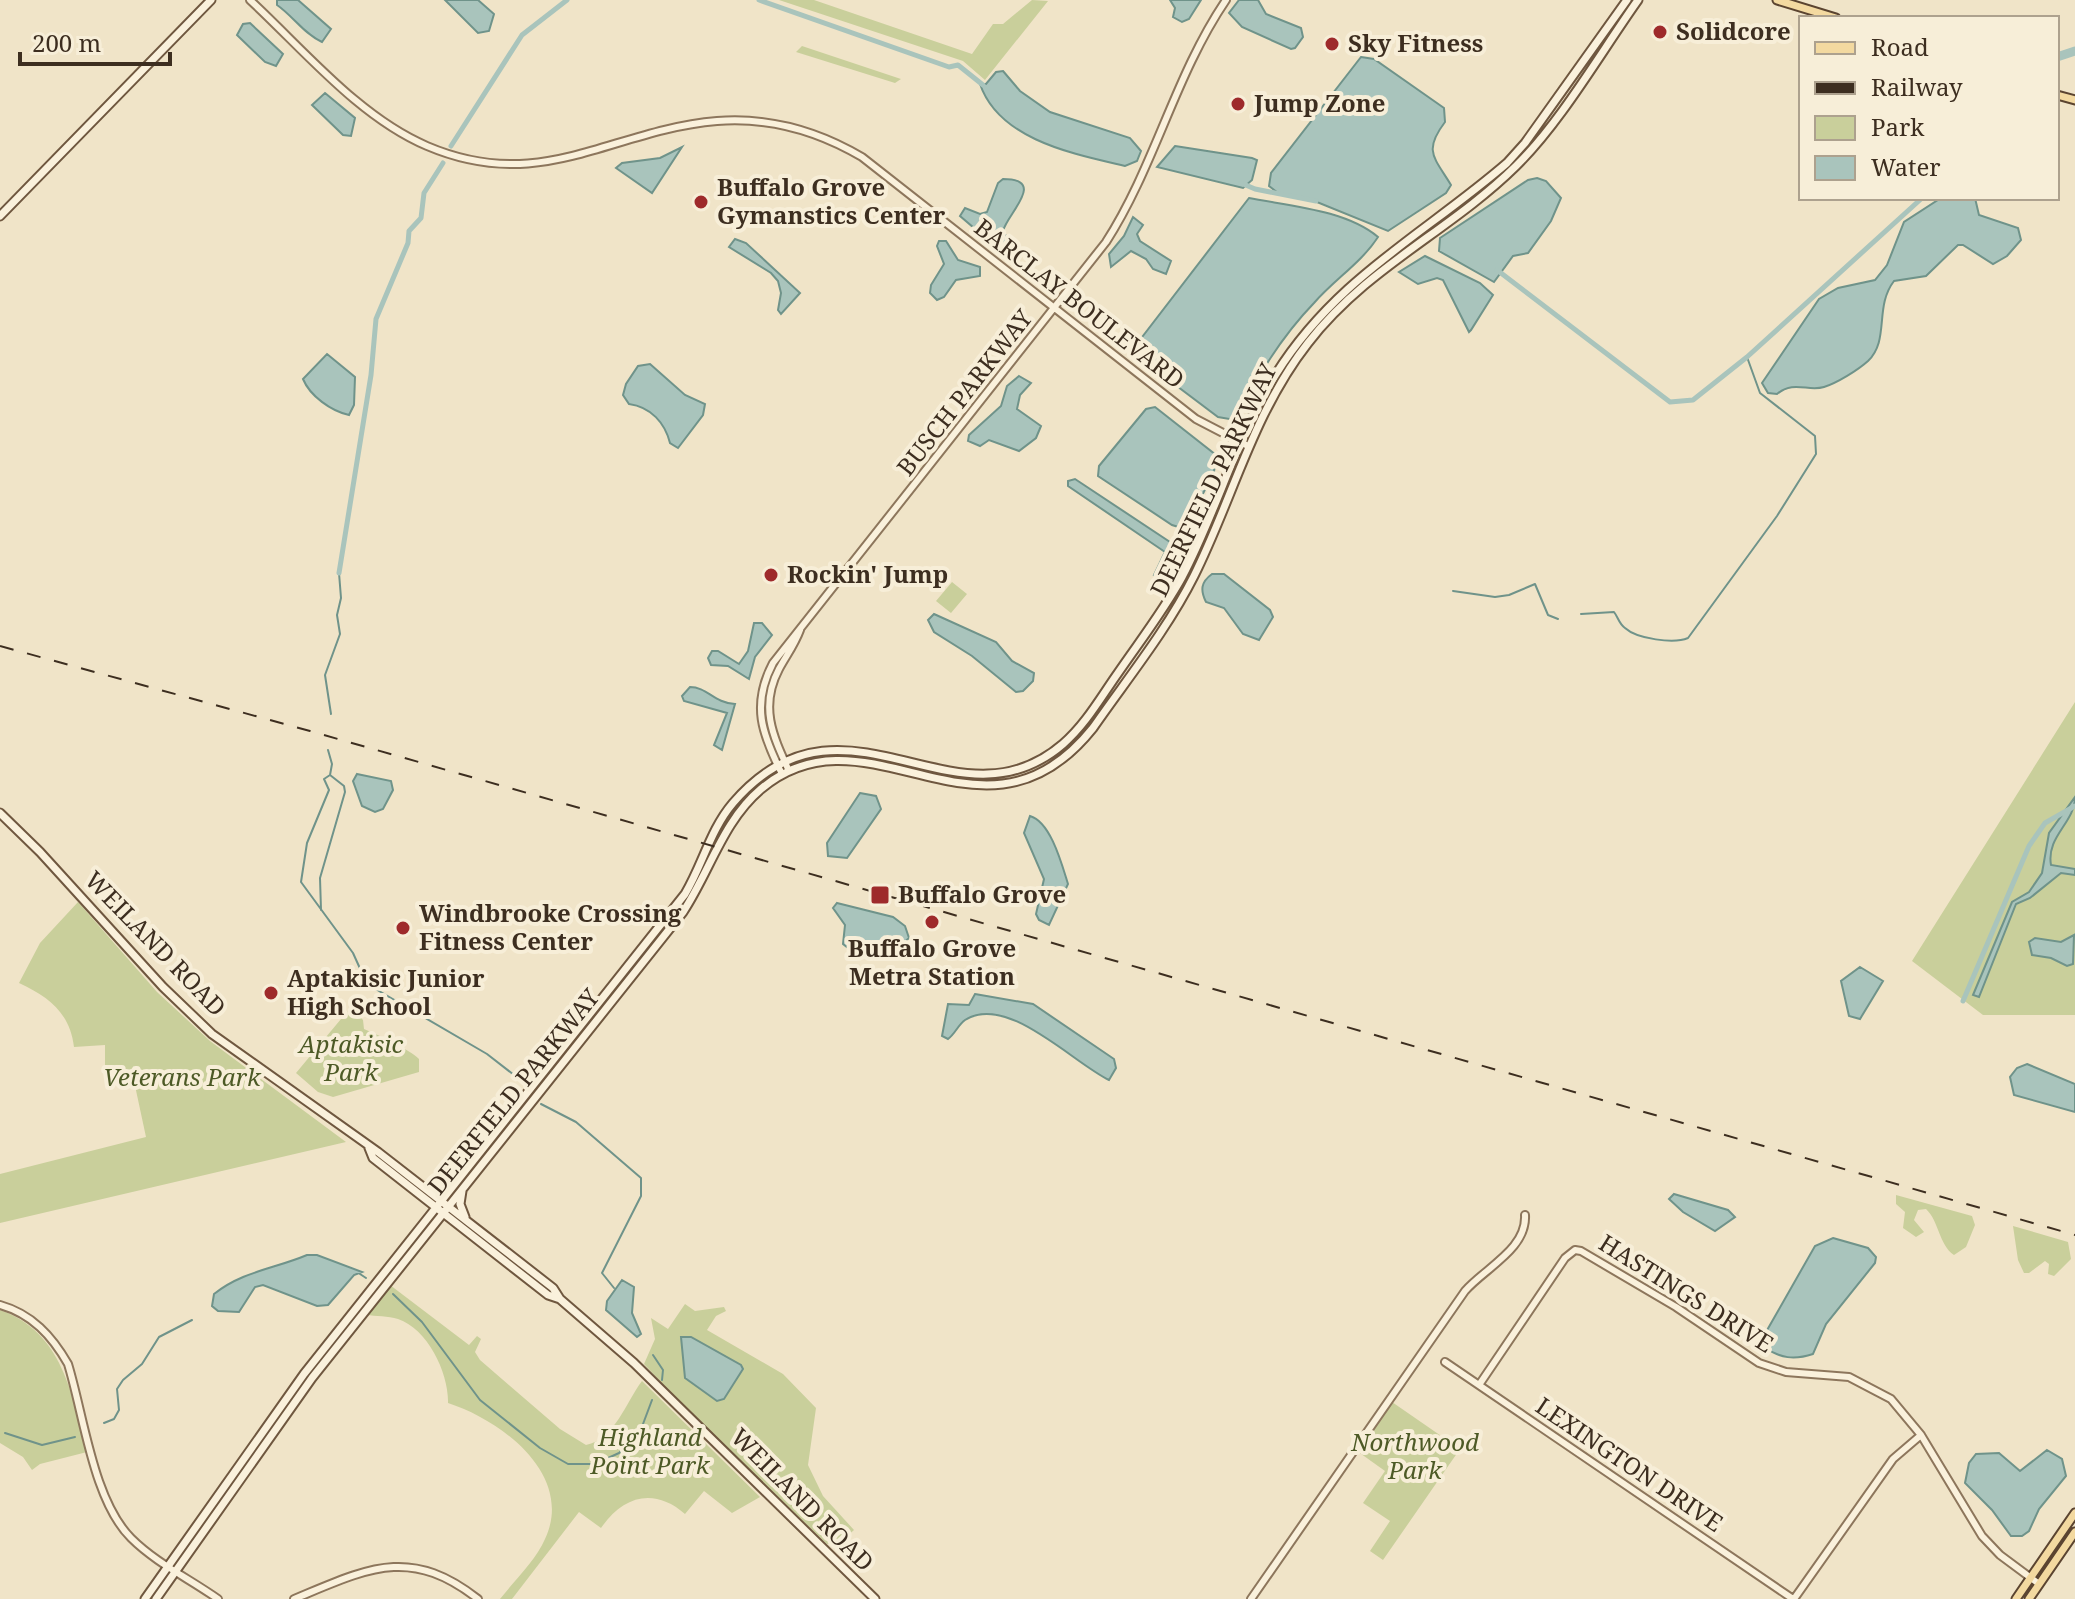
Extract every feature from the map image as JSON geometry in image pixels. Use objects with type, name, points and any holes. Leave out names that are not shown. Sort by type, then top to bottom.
[{"type":"main road","points":[[0,216],[211,0]]},
{"type":"main road","name":"DEERFIELD PARKWAY","points":[[145,1599],[442,1207],[685,894],[725,813],[748,788],[781,764],[823,751],[855,750],[975,776],[1014,771],[1046,757],[1084,722],[1170,598],[1276,374],[1318,318],[1373,264],[1507,163],[1525,143],[1627,0]]},
{"type":"main road","name":"DEERFIELD PARKWAY","points":[[442,1207],[464,1187],[683,912],[739,811],[786,773],[818,761],[863,761],[975,786],[1018,781],[1061,760],[1093,728],[1186,590],[1244,444],[1317,332],[1380,270],[1515,168],[1638,0]]},
{"type":"main road","points":[[1777,0],[1787,0],[1831,16]]},
{"type":"main road","name":"WEILAND ROAD","points":[[0,813],[189,1013],[234,1051],[369,1148],[548,1295],[560,1299]]},
{"type":"main road","points":[[464,1187],[460,1204],[469,1222]]},
{"type":"main road","name":"WEILAND ROAD","points":[[442,1207],[469,1222],[553,1288],[560,1299],[634,1363],[875,1599]]},
{"type":"main road","points":[[2016,1599],[2075,1513]]},
{"type":"main road","points":[[2029,1599],[2075,1532]]},
{"type":"main road","name":"DEERFIELD PARKWAY","points":[[156,1599],[171,1568]]},
{"type":"street","name":"BARCLAY BOULEVARD","points":[[250,0],[387,124],[429,147],[470,160],[542,164],[717,121],[757,121],[819,136],[862,157],[1196,419],[1244,444]]},
{"type":"street","name":"BUSCH PARKWAY","points":[[786,773],[761,729],[760,697],[773,663],[792,635],[802,627],[1106,242],[1137,190],[1197,50],[1226,0]]},
{"type":"street","points":[[1251,1599],[1441,1325],[1474,1281],[1511,1249],[1525,1227],[1525,1215]]},
{"type":"street","name":"HASTINGS DRIVE","points":[[1479,1385],[1565,1258],[1569,1253],[1581,1251],[1676,1307],[1759,1363],[1786,1372],[1849,1377],[1877,1389],[1902,1410],[1921,1435]]},
{"type":"street","points":[[0,1305],[32,1320],[58,1346],[68,1364],[111,1510],[131,1538],[218,1599]]},
{"type":"street","name":"LEXINGTON DRIVE","points":[[1445,1362],[1794,1599]]},
{"type":"street","points":[[1794,1599],[1893,1459],[1921,1435],[1982,1536],[2000,1555],[2039,1584]]},
{"type":"street","points":[[294,1599],[363,1572],[397,1565],[440,1573],[478,1599]]},
{"type":"green space","points":[[779,0],[814,0],[972,54],[993,24],[1003,24],[1032,0],[1048,1],[985,80],[963,61]]},
{"type":"green space","points":[[802,46],[901,79],[895,83],[796,52]]},
{"type":"green space","points":[[952,582],[967,594],[951,613],[936,601]]},
{"type":"green space","points":[[2075,702],[2075,1015],[1983,1015],[1912,961]]},
{"type":"green space","name":"Veterans Park","points":[[78,902],[157,992],[210,1041],[346,1142],[0,1223],[0,1174],[146,1137],[134,1081],[114,1066],[105,1065],[105,1045],[74,1047],[63,1016],[49,1000],[19,983],[40,943]]},
{"type":"green space","name":"Aptakisic Park","points":[[351,1007],[363,1020],[364,1029],[419,1059],[419,1072],[333,1097],[318,1092],[296,1073]]},
{"type":"green space","points":[[1896,1195],[1972,1216],[1975,1225],[1966,1247],[1954,1255],[1949,1251],[1926,1209],[1918,1210],[1914,1220],[1924,1232],[1916,1237],[1903,1228],[1905,1212],[1896,1204]]},
{"type":"green space","points":[[2013,1226],[2068,1242],[2071,1259],[2054,1276],[2048,1274],[2049,1264],[2045,1261],[2029,1273],[2024,1273],[2018,1260]]},
{"type":"green space","name":"Highland Point Park","points":[[390,1285],[469,1345],[477,1336],[481,1339],[475,1352],[480,1360],[560,1429],[586,1445],[612,1428],[642,1381],[760,1497],[732,1513],[704,1491],[685,1514],[662,1500],[640,1499],[619,1509],[601,1528],[579,1512],[512,1599],[500,1599],[545,1539],[552,1515],[550,1493],[528,1453],[510,1437],[490,1422],[448,1403],[441,1366],[419,1332],[398,1319],[366,1315]]},
{"type":"green space","points":[[685,1304],[695,1311],[724,1307],[726,1311],[716,1316],[707,1330],[783,1374],[816,1408],[808,1465],[823,1496],[854,1530],[838,1544],[827,1544],[686,1409],[644,1364],[655,1339],[651,1318],[668,1329]]},
{"type":"green space","points":[[0,1310],[38,1333],[51,1350],[62,1368],[87,1452],[40,1464],[32,1470],[23,1457],[0,1443]]},
{"type":"green space","name":"Northwood Park","points":[[1392,1402],[1460,1449],[1383,1560],[1370,1551],[1390,1521],[1363,1503],[1385,1471],[1357,1451]]},
{"type":"water","points":[[277,0],[298,0],[331,29],[322,42],[277,5]]},
{"type":"water","points":[[445,0],[478,0],[494,14],[489,31],[478,33]]},
{"type":"water","points":[[1170,0],[1201,0],[1189,19],[1182,22],[1173,17],[1175,8]]},
{"type":"water","points":[[1239,0],[1258,0],[1266,14],[1301,28],[1303,37],[1291,49],[1242,27],[1229,13]]},
{"type":"water","points":[[250,23],[283,54],[276,66],[265,62],[237,35],[243,24]]},
{"type":"water","points":[[1361,57],[1374,59],[1444,108],[1445,122],[1434,140],[1433,154],[1451,185],[1446,193],[1388,231],[1312,200],[1278,193],[1269,186],[1271,173]]},
{"type":"water","points":[[1003,71],[1020,91],[1050,112],[1130,138],[1141,151],[1137,161],[1125,166],[1084,156],[1040,142],[1021,131],[1004,119],[990,103],[980,84],[986,84],[996,72]]},
{"type":"water","points":[[325,93],[355,118],[351,136],[343,135],[312,105]]},
{"type":"water","points":[[1175,146],[1257,160],[1252,180],[1243,188],[1157,167]]},
{"type":"water","points":[[682,147],[652,193],[616,168],[622,163],[660,158]]},
{"type":"water","points":[[1537,178],[1546,181],[1561,198],[1551,221],[1528,253],[1513,256],[1494,282],[1439,251],[1440,238],[1528,180]]},
{"type":"water","points":[[1003,179],[1023,185],[1024,191],[1003,231],[1010,242],[1005,252],[993,250],[988,240],[960,216],[965,208],[980,214],[987,212],[998,183]]},
{"type":"water","points":[[1249,198],[1334,215],[1378,237],[1280,344],[1235,420],[1218,417],[1137,356],[1136,345]]},
{"type":"water","points":[[1938,200],[1975,200],[1979,215],[2018,228],[2021,240],[2007,256],[1993,264],[1958,245],[1926,276],[1894,281],[1885,302],[1879,343],[1868,361],[1824,387],[1795,387],[1777,394],[1768,393],[1762,383],[1819,299],[1838,288],[1875,280],[1887,265],[1904,222]]},
{"type":"water","points":[[1133,217],[1143,225],[1137,234],[1140,241],[1171,261],[1166,274],[1153,269],[1146,259],[1131,251],[1111,267],[1109,254],[1124,236]]},
{"type":"water","points":[[735,239],[746,243],[800,293],[781,314],[778,310],[781,293],[778,281],[771,273],[729,247]]},
{"type":"water","points":[[939,241],[946,241],[958,260],[980,267],[980,276],[956,280],[944,297],[937,300],[930,293],[931,285],[944,264],[937,246]]},
{"type":"water","points":[[1425,256],[1480,283],[1493,295],[1469,332],[1443,280],[1437,278],[1418,284],[1399,272]]},
{"type":"water","points":[[327,354],[355,377],[354,405],[349,415],[322,402],[303,379]]},
{"type":"water","points":[[650,364],[685,395],[705,404],[703,415],[678,448],[670,443],[656,417],[629,404],[623,395],[638,366]]},
{"type":"water","points":[[1019,376],[1031,383],[1020,395],[1017,409],[1041,426],[1036,438],[1019,451],[989,440],[980,446],[968,441],[969,435],[1001,406],[1007,386]]},
{"type":"water","points":[[1155,407],[1216,455],[1214,472],[1185,529],[1172,525],[1098,476],[1099,466],[1146,409]]},
{"type":"water","points":[[1075,479],[1176,546],[1176,556],[1165,580],[1154,575],[1165,552],[1068,486],[1068,481]]},
{"type":"water","points":[[1212,574],[1224,574],[1270,610],[1273,617],[1259,640],[1243,634],[1224,608],[1206,602],[1203,586]]},
{"type":"water","points":[[934,614],[996,642],[1012,661],[1034,673],[1033,681],[1023,691],[1016,692],[972,656],[934,632],[928,620]]},
{"type":"water","points":[[754,623],[762,623],[772,635],[755,657],[749,679],[728,666],[711,665],[708,658],[712,651],[718,651],[739,664],[748,651]]},
{"type":"water","points":[[690,687],[735,704],[722,750],[714,745],[727,713],[684,701],[682,696]]},
{"type":"water","points":[[357,774],[391,781],[393,790],[383,809],[375,812],[362,806],[353,781]]},
{"type":"water","points":[[860,793],[876,796],[881,809],[847,858],[828,856],[827,843]]},
{"type":"water","points":[[2075,797],[2071,815],[2053,846],[2051,865],[2075,869],[2075,875],[2061,873],[2030,898],[2016,904],[1979,997],[1973,995],[2012,902],[2029,892],[2042,873],[2049,833]]},
{"type":"water","points":[[1030,816],[1050,835],[1068,884],[1049,925],[1039,920],[1036,914],[1044,879],[1024,833]]},
{"type":"water","points":[[837,903],[893,917],[905,926],[909,938],[900,946],[863,952],[850,949],[843,944],[845,925],[833,908]]},
{"type":"water","points":[[2074,935],[2073,964],[2067,966],[2051,958],[2032,955],[2029,942],[2035,938],[2061,942]]},
{"type":"water","points":[[1860,967],[1883,981],[1860,1019],[1849,1016],[1841,981]]},
{"type":"water","points":[[975,994],[1033,1004],[1114,1059],[1116,1068],[1109,1080],[1039,1034],[1000,1016],[982,1014],[965,1020],[948,1039],[942,1036],[948,1004],[969,1005]]},
{"type":"water","points":[[2027,1064],[2075,1084],[2075,1112],[2014,1095],[2010,1077],[2017,1068]]},
{"type":"water","points":[[1674,1194],[1728,1210],[1735,1217],[1715,1231],[1683,1212],[1669,1199]]},
{"type":"water","points":[[1833,1238],[1868,1248],[1876,1257],[1875,1263],[1826,1324],[1813,1354],[1788,1357],[1775,1354],[1763,1346],[1762,1339],[1815,1246]]},
{"type":"water","points":[[307,1255],[317,1255],[362,1272],[354,1275],[328,1305],[317,1306],[263,1285],[255,1287],[239,1312],[218,1311],[212,1306],[214,1294],[236,1280]]},
{"type":"water","points":[[622,1280],[634,1287],[632,1313],[641,1334],[637,1337],[606,1310],[607,1301]]},
{"type":"water","points":[[681,1337],[691,1337],[741,1365],[743,1369],[724,1399],[717,1401],[685,1378]]},
{"type":"water","points":[[2047,1450],[2062,1459],[2066,1476],[2039,1509],[2029,1531],[2022,1536],[2011,1536],[1992,1510],[1965,1483],[1969,1463],[1976,1454],[1999,1453],[2020,1471]]},
{"type":"waterway","points":[[451,146],[522,35],[567,0]]},
{"type":"waterway","points":[[759,0],[949,67],[958,65],[983,85]]},
{"type":"waterway","points":[[2059,56],[2075,51]]},
{"type":"waterway","points":[[339,573],[371,375],[376,319],[408,243],[409,231],[421,218],[424,193],[443,163]]},
{"type":"waterway","points":[[1241,183],[1255,189],[1316,201]]},
{"type":"waterway","points":[[1497,270],[1670,402],[1693,400],[1747,357],[1920,200]]},
{"type":"waterway","points":[[1581,614],[1614,612],[1623,626],[1638,635],[1665,640],[1688,638],[1777,516],[1816,454],[1815,436],[1760,393],[1747,357]]},
{"type":"waterway","points":[[331,714],[325,675],[340,634],[337,615],[341,598],[339,573]]},
{"type":"waterway","points":[[1453,591],[1495,597],[1509,595],[1535,584],[1548,615],[1558,619]]},
{"type":"waterway","points":[[328,750],[332,764],[330,775],[324,779],[329,790],[307,843],[301,882],[353,953],[367,984],[487,1054],[523,1082]]},
{"type":"waterway","points":[[321,910],[320,878],[345,792],[344,786],[330,775]]},
{"type":"waterway","points":[[1963,1001],[2029,846],[2045,823],[2075,806]]},
{"type":"waterway","points":[[541,1104],[576,1122],[641,1178],[641,1196],[602,1273],[614,1288]]},
{"type":"waterway","points":[[360,1274],[366,1278]]},
{"type":"waterway","points":[[393,1294],[422,1322],[480,1400],[540,1448],[568,1464],[595,1464],[619,1453],[640,1432],[652,1400]]},
{"type":"waterway","points":[[104,1423],[114,1419],[119,1410],[117,1389],[142,1364],[159,1337],[192,1320]]},
{"type":"waterway","points":[[653,1355],[663,1370],[662,1380]]},
{"type":"waterway","points":[[5,1433],[42,1445],[75,1437]]},
{"type":"railway","points":[[0,646],[310,731],[2075,1235]]},
{"type":"place","name":"Solidcore","points":[[1660,32]]},
{"type":"place","name":"Sky Fitness","points":[[1332,44]]},
{"type":"place","name":"Jump Zone","points":[[1238,104]]},
{"type":"place","name":"Buffalo Grove Gymanstics Center","points":[[701,202]]},
{"type":"place","name":"Rockin' Jump","points":[[771,575]]},
{"type":"place","name":"Buffalo Grove","points":[[880,895]]},
{"type":"place","name":"Buffalo Grove Metra Station","points":[[932,922]]},
{"type":"place","name":"Windbrooke Crossing Fitness Center","points":[[403,928]]},
{"type":"place","name":"Aptakisic Junior High School","points":[[271,993]]}]
